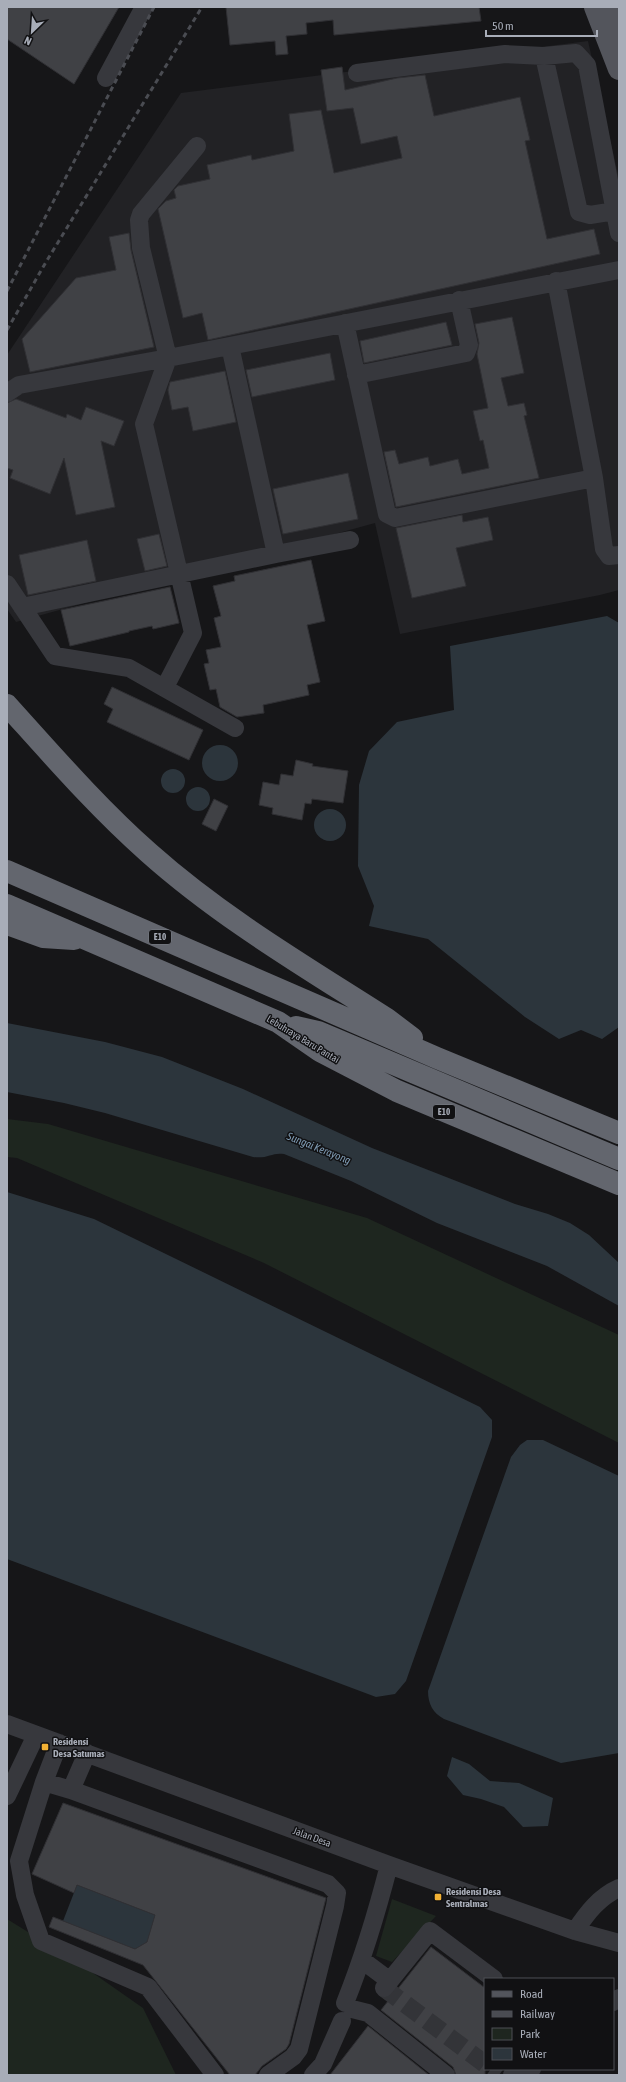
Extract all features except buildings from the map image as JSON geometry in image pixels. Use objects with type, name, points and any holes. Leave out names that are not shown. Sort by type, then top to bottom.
[{"type":"highway","points":[[7,705],[70,776],[110,817],[161,863],[220,910],[387,1019],[437,1058]]},
{"type":"highway","name":"E10","points":[[7,871],[437,1058],[619,1133]]},
{"type":"highway","name":"Lebuhraya Baru Pantai","points":[[7,905],[278,1022],[320,1051],[397,1091],[619,1184]]},
{"type":"highway","points":[[7,924],[43,937],[93,941]]},
{"type":"highway","points":[[278,1022],[318,1032],[619,1159]]},
{"type":"main road","points":[[595,7],[619,67]]},
{"type":"main road","points":[[614,7],[619,67]]},
{"type":"street","points":[[106,78],[144,7]]},
{"type":"street","points":[[587,7],[595,7]]},
{"type":"street","points":[[357,73],[505,54],[544,56],[576,53],[587,65],[619,233]]},
{"type":"street","points":[[544,56],[579,212],[590,215],[615,211]]},
{"type":"street","points":[[165,686],[193,633],[144,424],[168,358],[140,248],[139,220],[141,214],[197,146]]},
{"type":"street","points":[[7,393],[19,385],[168,358],[556,281],[619,270]]},
{"type":"street","points":[[556,281],[594,478],[604,549],[609,556],[619,555]]},
{"type":"street","points":[[356,375],[466,353],[469,345],[459,300]]},
{"type":"street","points":[[345,323],[387,514],[395,518],[594,478]]},
{"type":"street","points":[[230,346],[276,554]]},
{"type":"street","points":[[22,607],[350,540]]},
{"type":"street","points":[[7,584],[55,656],[129,668],[165,686],[235,728]]},
{"type":"street","name":"Jalan Desa","points":[[7,1724],[389,1865],[575,1931],[619,1943]]},
{"type":"street","points":[[7,1796],[36,1735]]},
{"type":"street","points":[[59,1743],[44,1782],[19,1860],[25,1895],[40,1941],[148,1987],[215,2075]]},
{"type":"street","points":[[71,1790],[87,1753]]},
{"type":"street","points":[[44,1782],[71,1790],[328,1884],[337,1893],[299,2048],[293,2057],[268,2075]]},
{"type":"street","points":[[313,2075],[323,2064],[346,2011],[379,1905],[389,1865]]},
{"type":"street","points":[[575,1931],[587,1913],[606,1894],[619,1888]]},
{"type":"street","points":[[362,1960],[387,1984],[430,1931],[493,1978]]},
{"type":"street","points":[[346,2011],[368,2013],[446,2075]]},
{"type":"shaded area","points":[[588,41],[619,179],[619,590],[400,634],[375,523],[16,622],[7,609],[7,355],[181,93]]},
{"type":"green space","points":[[7,1119],[48,1124],[367,1218],[619,1335],[619,1443],[264,1263],[17,1158],[7,1157]]},
{"type":"green space","points":[[392,1899],[436,1916],[392,1962],[376,1956]]},
{"type":"green space","points":[[7,1919],[83,1966],[143,2008],[176,2075],[7,2075]]},
{"type":"water","points":[[607,616],[619,623],[619,1027],[602,1039],[581,1030],[559,1039],[525,1017],[428,939],[369,926],[374,906],[358,866],[359,785],[369,751],[397,722],[454,710],[450,646]]},
{"type":"water","points":[[220,745],[233,750],[238,763],[233,776],[220,781],[207,776],[202,763],[207,750]]},
{"type":"water","points":[[173,769],[181,773],[185,781],[181,789],[173,793],[165,789],[161,781],[165,773]]},
{"type":"water","points":[[198,787],[206,791],[210,799],[206,807],[198,811],[190,807],[186,799],[190,791]]},
{"type":"water","points":[[327,809],[333,809],[343,816],[346,825],[345,831],[339,838],[333,841],[327,841],[317,834],[314,828],[314,822],[321,812]]},
{"type":"water","name":"Sungai Kerayong","points":[[7,1023],[105,1042],[162,1057],[243,1089],[372,1148],[515,1204],[548,1214],[570,1223],[589,1235],[619,1263],[619,1306],[547,1266],[437,1223],[351,1181],[284,1154],[253,1157],[105,1113],[7,1092]]},
{"type":"water","points":[[7,1192],[94,1219],[480,1407],[492,1420],[492,1437],[406,1681],[395,1694],[376,1697],[7,1559]]},
{"type":"water","points":[[527,1440],[543,1440],[619,1476],[619,1753],[561,1763],[444,1719],[434,1711],[429,1700],[428,1691],[511,1457],[520,1445]]},
{"type":"water","points":[[452,1757],[469,1764],[490,1781],[519,1783],[553,1798],[548,1826],[523,1827],[504,1807],[481,1799],[463,1795],[447,1776]]},
{"type":"water","points":[[77,1885],[155,1915],[147,1942],[135,1949],[63,1921]]},
{"type":"tunnel","points":[[384,1988],[484,2063]]},
{"type":"tunnel","points":[[492,2070],[499,2075]]},
{"type":"railway","points":[[7,291],[154,7]]},
{"type":"railway","points":[[7,330],[46,262],[202,7]]},
{"type":"place","name":"Residensi Desa Satumas","points":[[45,1747]]},
{"type":"place","name":"Residensi Desa Sentralmas","points":[[438,1897]]}]
